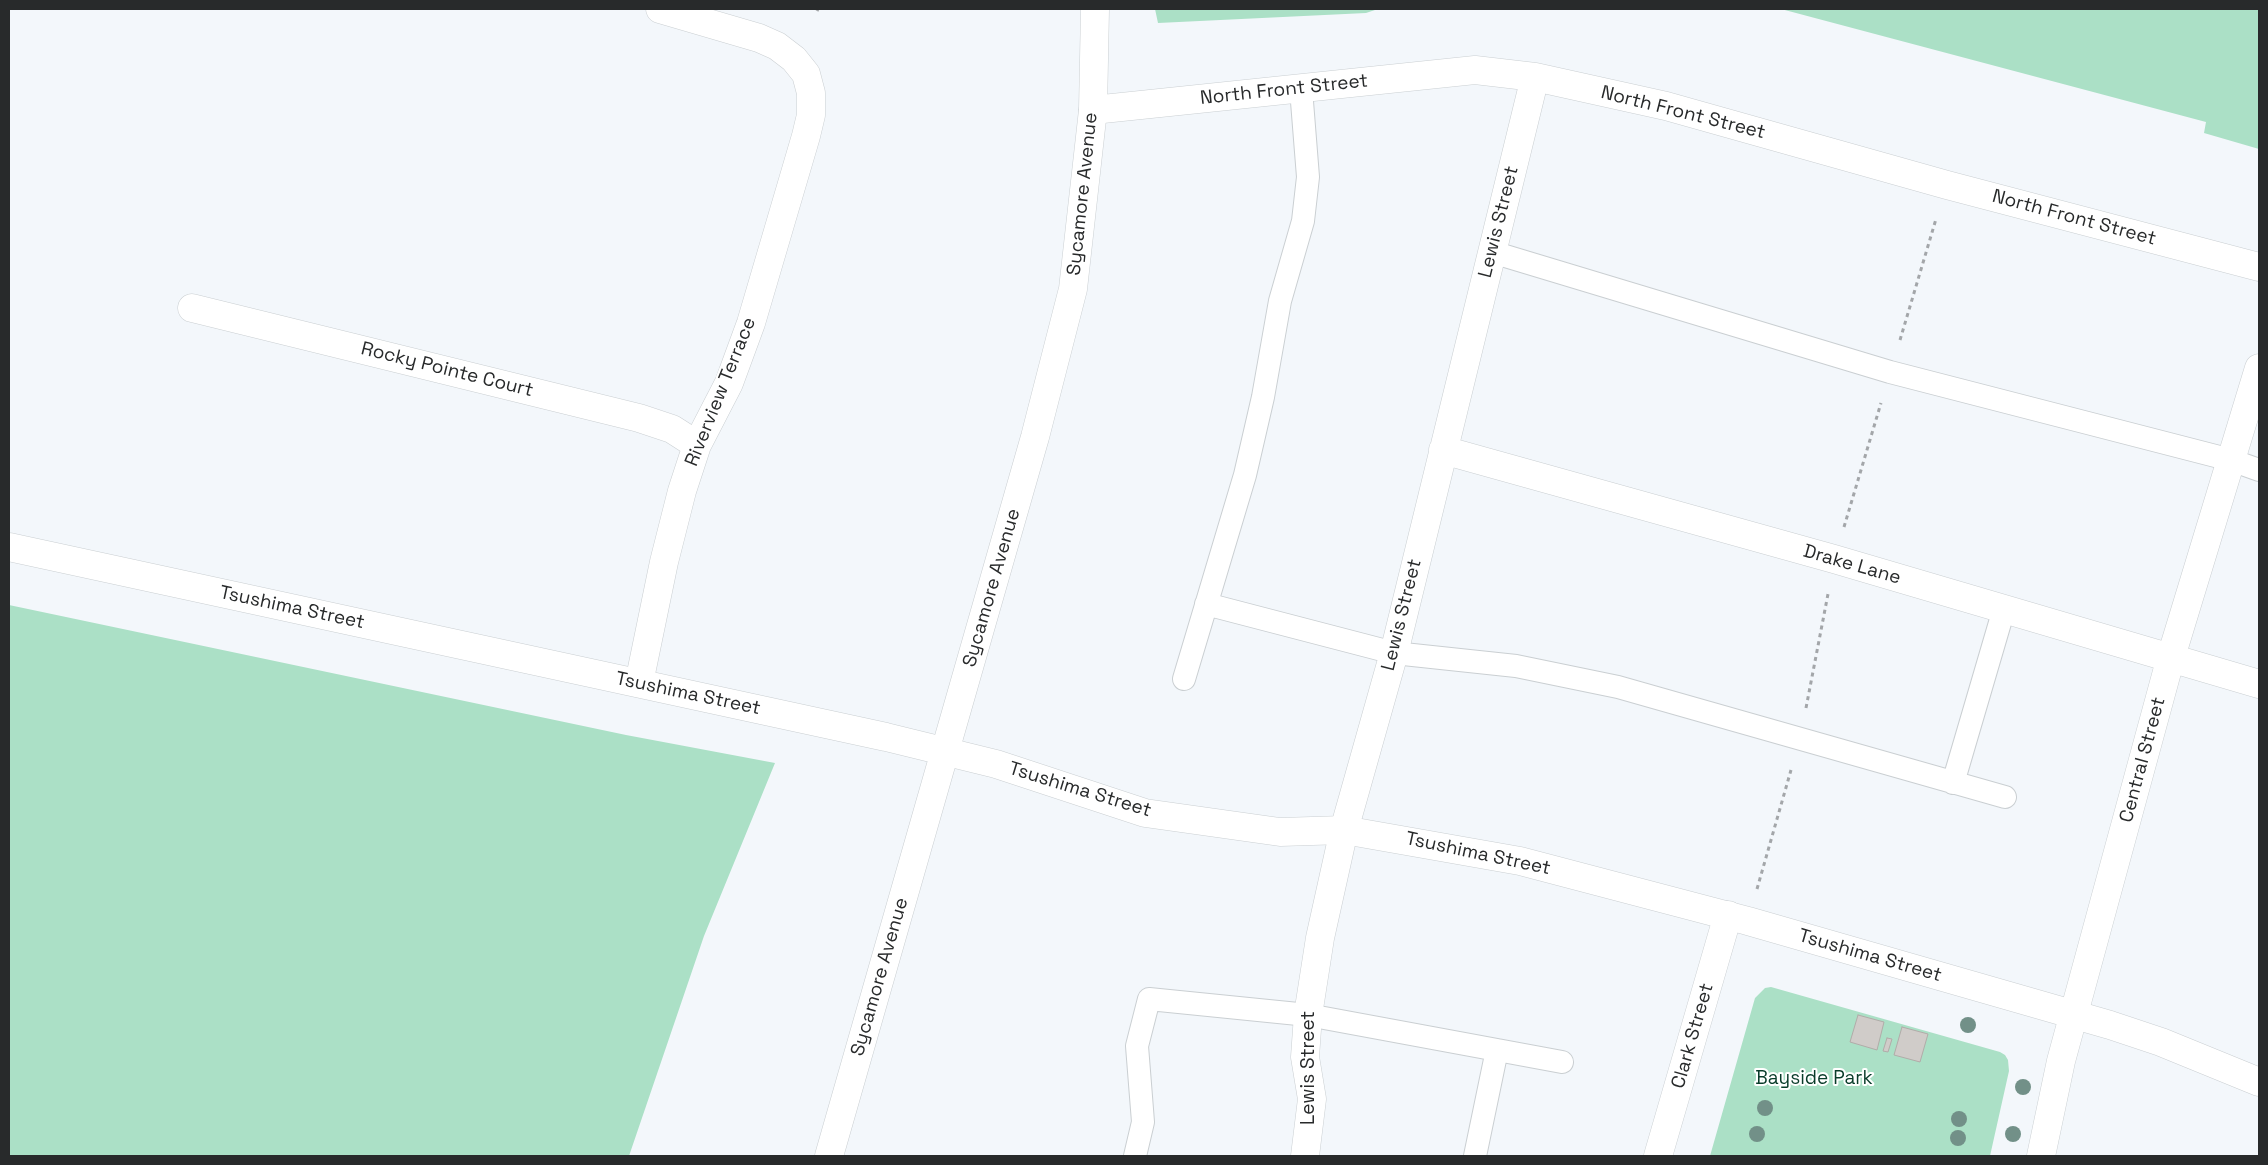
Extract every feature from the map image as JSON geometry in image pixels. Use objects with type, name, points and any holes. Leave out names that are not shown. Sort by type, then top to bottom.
[{"type":"street","name":"Riverview Terrace","points":[[639,683],[664,562],[682,491],[697,444],[729,382],[751,323],[811,115],[811,94],[806,74],[794,59],[777,46],[759,38],[660,9]]},
{"type":"street","name":"Sycamore Avenue","points":[[829,1156],[1036,437],[1073,289],[1093,110],[1094,9]]},
{"type":"street","name":"North Front Street","points":[[1093,110],[1475,70],[1535,77],[1666,106],[1947,185],[2259,267]]},
{"type":"street","name":"Lewis Street","points":[[1305,1156],[1312,1099],[1306,1057],[1308,1015],[1320,938],[1344,830],[1394,653],[1535,77]]},
{"type":"street","name":"Rocky Pointe Court","points":[[192,308],[639,418],[672,429],[697,444]]},
{"type":"street","name":"Central Street","points":[[2041,1156],[2061,1061],[2171,657],[2259,368]]},
{"type":"street","name":"Drake Lane","points":[[1443,450],[1834,559],[2259,684]]},
{"type":"street","name":"Tsushima Street","points":[[9,547],[945,751],[996,764],[1145,813],[1280,832],[1344,830],[1520,861],[1728,915],[2074,1015],[2161,1042],[2259,1082]]},
{"type":"street","name":"Clark Street","points":[[1658,1156],[1728,915]]},
{"type":"lane","points":[[1184,679],[1256,432],[1280,301],[1303,221],[1308,177],[1301,89]]},
{"type":"lane","points":[[1492,252],[1890,372],[2231,460],[2259,470]]},
{"type":"lane","points":[[1206,604],[1394,653],[1516,666],[1618,687],[2005,797]]},
{"type":"lane","points":[[1953,782],[2004,609]]},
{"type":"lane","points":[[1136,1156],[1143,1122],[1138,1046],[1149,999],[1308,1015],[1562,1062]]},
{"type":"lane","points":[[1475,1156],[1497,1050]]},
{"type":"green space","points":[[1155,9],[1378,9],[1366,13],[1158,23]]},
{"type":"green space","points":[[1781,9],[2259,9],[2259,149],[2204,133],[2206,122]]},
{"type":"green space","points":[[9,605],[626,735],[775,763],[704,936],[629,1156],[9,1156]]},
{"type":"green space","name":"Bayside Park","points":[[1771,987],[2005,1055],[2008,1060],[2009,1071],[1990,1156],[1710,1156],[1755,998],[1765,988]]},
{"type":"building","points":[[1858,1015],[1884,1022],[1877,1050],[1850,1042]]},
{"type":"building","points":[[1902,1027],[1928,1034],[1920,1062],[1894,1055]]},
{"type":"building","points":[[1887,1038],[1892,1039],[1888,1052],[1883,1051]]}]
